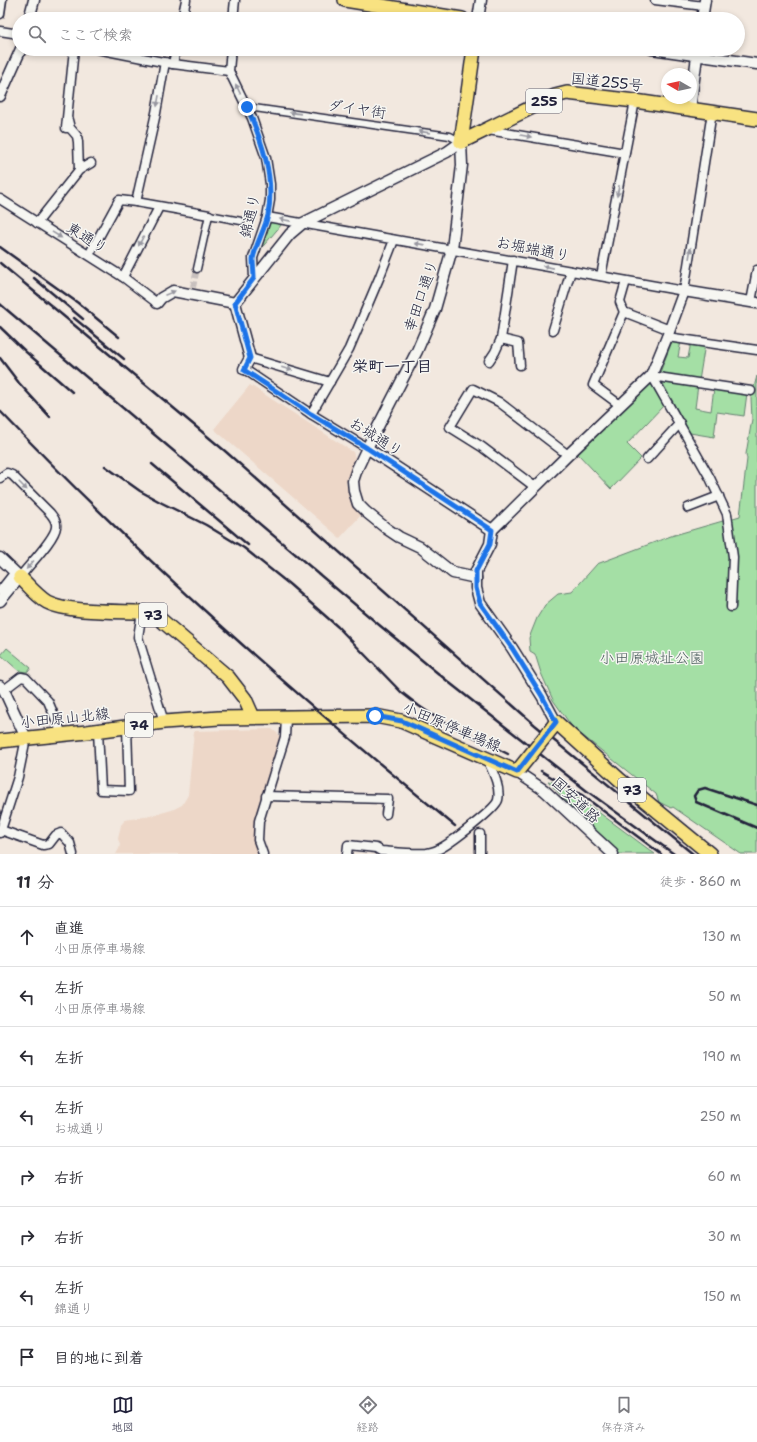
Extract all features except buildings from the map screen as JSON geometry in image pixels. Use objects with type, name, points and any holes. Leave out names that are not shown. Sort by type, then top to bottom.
[{"type":"main road","points":[[345,0],[419,12]]},
{"type":"main road","points":[[461,142],[473,56]]},
{"type":"main road","name":"国道255号","points":[[461,142],[561,94],[567,93],[635,101],[757,119]]},
{"type":"main road","name":"73","points":[[17,574],[28,586],[48,602],[59,606],[74,609],[142,612],[152,614],[160,618],[228,677],[245,699],[253,717]]},
{"type":"main road","name":"小田原停車場線","points":[[253,717],[286,718],[375,716],[402,721],[487,759],[518,770]]},
{"type":"main road","name":"小田原山北線","points":[[0,741],[98,731],[164,722],[253,717]]},
{"type":"main road","points":[[518,770],[554,725]]},
{"type":"main road","name":"73","points":[[554,725],[710,854]]},
{"type":"street","points":[[0,14],[2,0]]},
{"type":"street","points":[[31,12],[34,0]]},
{"type":"street","points":[[183,12],[186,0]]},
{"type":"street","points":[[234,12],[235,0]]},
{"type":"street","points":[[479,12],[481,0]]},
{"type":"street","points":[[655,0],[704,3]]},
{"type":"street","points":[[0,31],[12,33]]},
{"type":"street","points":[[0,96],[18,56]]},
{"type":"street","points":[[66,128],[73,56]]},
{"type":"street","points":[[134,56],[173,64],[229,71],[230,56]]},
{"type":"street","points":[[173,64],[175,56]]},
{"type":"street","points":[[690,109],[698,56]]},
{"type":"street","points":[[714,56],[757,64]]},
{"type":"street","points":[[136,202],[156,113],[165,62]]},
{"type":"street","name":"錦通り","points":[[229,71],[247,107],[266,158],[270,184],[270,200],[267,216],[253,258],[254,278]]},
{"type":"street","points":[[601,276],[635,101]]},
{"type":"street","name":"ダイヤ街","points":[[247,107],[450,136],[461,142]]},
{"type":"street","points":[[554,725],[542,696],[512,648],[480,603],[476,588],[476,571],[490,544],[492,530],[651,376],[669,333],[684,291],[712,112]]},
{"type":"street","points":[[67,117],[70,128],[77,136],[79,170]]},
{"type":"street","points":[[487,129],[626,153]]},
{"type":"street","points":[[235,303],[290,234],[303,223],[447,152],[461,142]]},
{"type":"street","name":"幸田口通り","points":[[461,142],[462,165],[452,249],[435,308],[417,351],[367,448],[353,481],[358,504],[387,529],[420,547],[453,573],[476,578]]},
{"type":"street","points":[[37,223],[79,170],[91,163]]},
{"type":"street","name":"東通り","points":[[0,199],[123,277],[157,303]]},
{"type":"street","points":[[89,255],[120,200],[241,221]]},
{"type":"street","points":[[123,277],[159,207]]},
{"type":"street","points":[[197,269],[209,215]]},
{"type":"street","name":"お堀端通り","points":[[267,216],[394,240],[754,303]]},
{"type":"street","points":[[311,414],[349,349],[394,240]]},
{"type":"street","points":[[489,361],[501,339],[513,260]]},
{"type":"street","points":[[754,303],[757,270]]},
{"type":"street","points":[[553,330],[571,271]]},
{"type":"street","points":[[626,281],[620,302],[624,312],[669,333],[757,350]]},
{"type":"street","points":[[157,303],[161,298],[173,291],[235,303]]},
{"type":"street","points":[[235,303],[250,358],[244,370]]},
{"type":"street","points":[[620,405],[593,385],[624,312]]},
{"type":"street","points":[[501,339],[518,343],[520,365]]},
{"type":"street","points":[[250,358],[330,382]]},
{"type":"street","name":"お城通り","points":[[244,370],[492,530]]},
{"type":"street","points":[[651,376],[751,391]]},
{"type":"street","points":[[651,376],[680,423],[728,514],[733,557],[731,607]]},
{"type":"street","points":[[535,487],[482,447],[450,427],[473,389],[499,402],[568,455]]},
{"type":"street","points":[[647,459],[680,423]]},
{"type":"street","points":[[0,478],[7,473],[12,475],[50,513],[55,519],[57,526],[54,533],[0,591]]},
{"type":"street","points":[[688,508],[719,496]]},
{"type":"street","points":[[0,558],[17,574]]},
{"type":"street","points":[[0,601],[17,574]]},
{"type":"street","points":[[142,612],[138,637],[164,722]]},
{"type":"street","points":[[62,734],[48,701],[26,678],[21,676],[2,688],[26,738],[18,777],[0,832],[43,845],[49,844],[56,835],[61,833],[70,843],[73,854]]},
{"type":"street","points":[[263,854],[258,840],[258,821],[285,737],[286,718]]},
{"type":"street","points":[[98,731],[101,790],[129,791],[127,727]]},
{"type":"street","points":[[347,854],[348,845],[376,848],[381,853],[427,853],[439,849],[498,803],[494,773],[487,759]]},
{"type":"street","name":"国安道路","points":[[518,770],[544,790],[613,854]]},
{"type":"street","points":[[266,796],[388,799],[386,814]]},
{"type":"street","points":[[480,818],[480,854]]},
{"type":"shaded area","points":[[250,385],[353,452],[355,458],[346,483],[350,500],[362,514],[340,538],[214,429]]},
{"type":"shaded area","points":[[272,729],[282,737],[263,800],[261,854],[116,854],[120,844],[118,839],[121,825],[125,820],[150,816],[172,810],[182,805],[188,795],[194,731]]},
{"type":"green space","points":[[269,221],[282,224],[259,251]]},
{"type":"green space","points":[[673,339],[681,341],[678,357],[688,358],[691,342],[705,344],[699,381],[659,375]]},
{"type":"green space","name":"小田原城址公園","points":[[757,376],[757,854],[741,854],[673,807],[671,808],[659,802],[656,794],[573,728],[553,700],[541,673],[535,654],[530,651],[529,638],[537,618],[545,605],[558,594],[572,592],[597,564],[671,536],[740,516],[747,459],[746,454],[752,419],[751,398]]},
{"type":"green space","points":[[661,380],[698,385],[695,408],[711,411],[714,388],[747,393],[744,416],[717,412],[714,437],[690,433]]},
{"type":"green space","points":[[651,383],[664,405],[627,444],[641,458],[611,489],[578,454]]},
{"type":"green space","points":[[7,648],[31,668],[28,672],[19,671],[1,655]]},
{"type":"green space","points":[[548,781],[553,782],[597,811],[655,854],[620,854],[583,820]]},
{"type":"tunnel","points":[[193,287],[197,269]]},
{"type":"railway","points":[[0,247],[78,303],[119,337]]},
{"type":"railway","points":[[0,263],[225,451],[535,725],[693,854]]},
{"type":"railway","points":[[34,278],[83,319]]},
{"type":"railway","points":[[0,304],[451,684],[587,791],[674,854]]},
{"type":"railway","points":[[74,318],[124,359]]},
{"type":"railway","points":[[0,327],[72,392]]},
{"type":"railway","points":[[0,358],[19,383],[50,417]]},
{"type":"railway","points":[[0,411],[108,520],[221,625],[336,727],[455,826]]},
{"type":"railway","points":[[152,464],[248,545]]},
{"type":"railway","points":[[105,466],[140,491],[206,525],[244,548],[289,584],[338,627],[401,692],[440,720],[508,754]]},
{"type":"railway","points":[[541,771],[582,795],[661,854]]},
{"type":"railway","points":[[757,805],[705,788],[698,790],[694,796],[696,802],[757,828]]},
{"type":"district","name":"栄町一丁目","points":[[392,366]]},
{"type":"route","points":[[247,107],[266,158],[270,184],[270,200],[267,216],[253,258],[254,278],[235,303],[250,358],[244,370],[492,530],[490,544],[476,571],[476,588],[480,603],[512,648],[542,696],[556,722],[517,772],[402,721],[375,716]]}]
